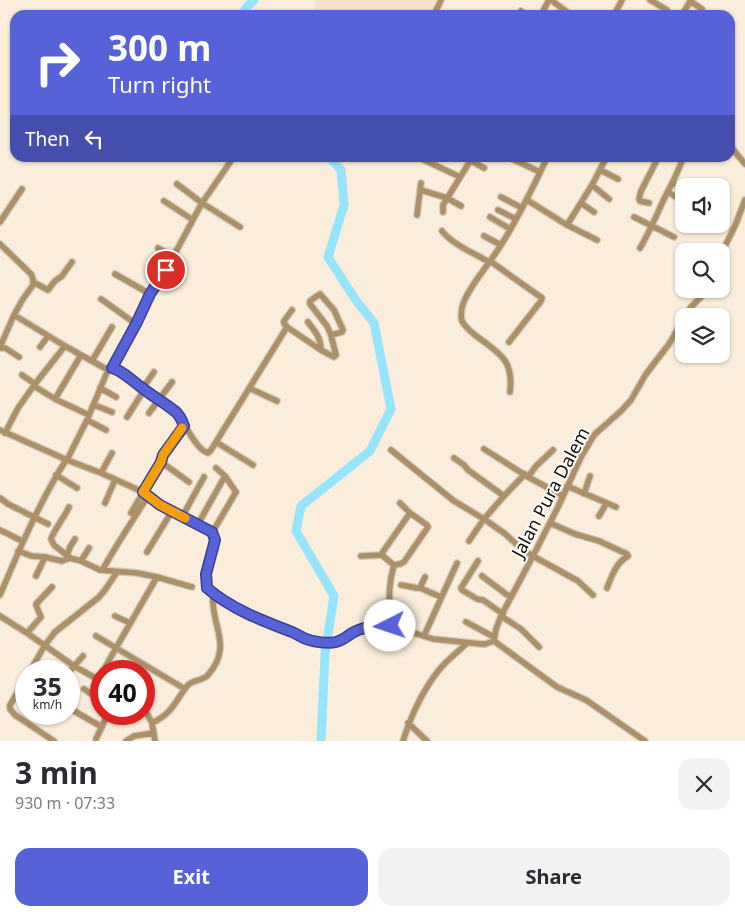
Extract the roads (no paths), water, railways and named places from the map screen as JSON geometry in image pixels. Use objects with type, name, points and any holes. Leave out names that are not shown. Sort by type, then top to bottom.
[{"type":"street","points":[[550,0],[564,10]]},
{"type":"street","points":[[650,0],[667,10]]},
{"type":"street","points":[[691,0],[702,9]]},
{"type":"street","points":[[735,152],[745,164]]},
{"type":"street","points":[[0,595],[33,517],[88,418],[93,402],[110,369],[202,202],[230,162]]},
{"type":"street","points":[[429,162],[460,176]]},
{"type":"street","points":[[443,212],[443,205],[467,162]]},
{"type":"street","points":[[475,162],[484,168]]},
{"type":"street","points":[[519,162],[540,172]]},
{"type":"street","points":[[510,392],[510,374],[506,361],[500,354],[467,329],[461,311],[465,299],[501,245],[527,200],[544,162]]},
{"type":"street","points":[[567,225],[604,162]]},
{"type":"street","points":[[649,204],[639,199],[641,191],[656,162]]},
{"type":"street","points":[[640,248],[653,225],[681,162]]},
{"type":"street","points":[[600,170],[618,180]]},
{"type":"street","points":[[177,184],[240,227]]},
{"type":"street","points":[[592,185],[609,199]]},
{"type":"street","points":[[418,215],[421,186],[461,206]]},
{"type":"street","points":[[0,222],[22,189]]},
{"type":"street","points":[[668,192],[675,196]]},
{"type":"street","points":[[501,196],[522,208]]},
{"type":"street","points":[[527,200],[567,225],[597,240]]},
{"type":"street","points":[[726,243],[745,200]]},
{"type":"street","points":[[164,201],[193,220]]},
{"type":"street","points":[[581,203],[594,212]]},
{"type":"street","points":[[498,210],[516,219]]},
{"type":"street","points":[[490,217],[510,229]]},
{"type":"street","points":[[634,217],[674,237]]},
{"type":"street","points":[[442,231],[458,244],[489,262],[542,298],[509,342]]},
{"type":"street","points":[[484,236],[501,245]]},
{"type":"street","points":[[0,244],[31,274],[33,280],[33,285],[14,315],[0,348],[5,348],[19,357]]},
{"type":"street","points":[[158,248],[173,257]]},
{"type":"street","points":[[33,282],[48,290],[62,276],[72,262]]},
{"type":"street","points":[[115,274],[150,294]]},
{"type":"street","points":[[292,310],[283,322],[287,327],[334,357],[336,355],[327,326],[310,304],[310,301],[319,294],[322,295],[334,310],[343,330],[331,335]]},
{"type":"street","name":"Jalan Pura Dalem","points":[[689,308],[700,298]]},
{"type":"street","points":[[102,299],[136,324]]},
{"type":"street","points":[[14,315],[92,361],[110,369],[118,370],[160,400],[182,420],[184,426],[204,452],[209,452],[216,442],[287,327]]},
{"type":"street","points":[[308,322],[320,338],[321,350]]},
{"type":"street","points":[[92,361],[112,327]]},
{"type":"street","name":"Jalan Pura Dalem","points":[[494,639],[510,598],[594,434],[631,400],[646,374],[675,333]]},
{"type":"street","points":[[40,347],[48,336]]},
{"type":"street","points":[[64,346],[34,385],[3,432],[66,460],[101,473],[145,494],[160,505],[212,532],[215,540],[206,574],[207,588],[213,594],[252,616],[315,642],[335,642],[357,630],[374,626],[390,626],[433,639],[467,643],[485,644],[494,639]]},
{"type":"street","points":[[56,399],[81,355]]},
{"type":"street","points":[[127,417],[154,372]]},
{"type":"street","points":[[22,376],[106,430]]},
{"type":"street","points":[[149,413],[172,382]]},
{"type":"street","points":[[100,388],[116,397]]},
{"type":"street","points":[[249,388],[277,401]]},
{"type":"street","points":[[93,402],[112,412]]},
{"type":"street","points":[[103,569],[145,494],[163,455],[184,426]]},
{"type":"street","points":[[216,442],[253,464]]},
{"type":"street","points":[[484,449],[563,496]]},
{"type":"street","points":[[391,450],[454,501],[504,533],[522,549],[578,582],[593,595]]},
{"type":"street","points":[[469,541],[484,519],[504,496],[553,450]]},
{"type":"street","points":[[101,473],[112,453]]},
{"type":"street","points":[[454,458],[504,496]]},
{"type":"street","points":[[161,462],[188,482]]},
{"type":"street","points":[[212,532],[236,492],[225,476],[216,468]]},
{"type":"street","points":[[56,475],[77,488]]},
{"type":"street","points":[[198,524],[225,476]]},
{"type":"street","points":[[584,494],[590,476]]},
{"type":"street","points":[[182,517],[204,477]]},
{"type":"street","points":[[105,503],[115,480]]},
{"type":"street","points":[[567,486],[616,507]]},
{"type":"street","points":[[131,512],[145,494]]},
{"type":"street","points":[[0,498],[52,526]]},
{"type":"street","points":[[361,556],[382,555],[394,565],[404,562],[428,529],[427,524],[410,513],[400,503]]},
{"type":"street","points":[[600,516],[606,504]]},
{"type":"street","points":[[52,526],[65,516],[69,507]]},
{"type":"street","points":[[147,552],[172,511]]},
{"type":"street","points":[[382,555],[384,549],[410,513]]},
{"type":"street","points":[[550,523],[575,534],[599,541],[627,554],[628,556],[614,570],[608,588]]},
{"type":"street","points":[[52,526],[52,542],[68,556],[95,568],[137,573],[192,587]]},
{"type":"street","points":[[0,530],[22,541]]},
{"type":"street","points":[[18,551],[32,556],[62,561],[68,556],[70,547],[75,539]]},
{"type":"street","points":[[81,561],[89,548]]},
{"type":"street","points":[[36,576],[44,557]]},
{"type":"street","points":[[478,561],[462,590],[477,599],[484,600],[520,629],[538,647]]},
{"type":"street","points":[[424,636],[457,563]]},
{"type":"street","points":[[390,626],[389,591],[394,565]]},
{"type":"street","points":[[36,660],[55,632],[98,598],[117,572]]},
{"type":"street","points":[[482,576],[510,598]]},
{"type":"street","points":[[109,660],[157,577]]},
{"type":"street","points":[[420,588],[425,577]]},
{"type":"street","points":[[401,585],[420,588],[441,597]]},
{"type":"street","points":[[27,633],[41,618],[37,603],[52,587]]},
{"type":"street","points":[[155,722],[170,712],[192,681],[208,676],[220,657],[221,645],[213,607],[213,594]]},
{"type":"street","points":[[0,616],[66,660]]},
{"type":"street","points":[[115,616],[130,623]]},
{"type":"street","points":[[466,622],[494,639],[557,687],[586,700],[644,741]]},
{"type":"street","points":[[96,636],[185,689]]},
{"type":"street","points":[[403,741],[408,724],[422,694],[439,670],[467,643]]},
{"type":"street","points":[[79,660],[83,656]]},
{"type":"street","points":[[84,689],[90,693]]},
{"type":"street","points":[[15,697],[10,705],[10,709],[15,715]]},
{"type":"street","points":[[80,714],[102,727],[96,739]]},
{"type":"street","points":[[408,724],[427,741]]},
{"type":"street","points":[[30,725],[54,741]]},
{"type":"street","points":[[152,725],[155,741]]},
{"type":"street","points":[[126,741],[138,735],[154,733]]},
{"type":"waterway","points":[[245,10],[254,0]]},
{"type":"waterway","points":[[321,741],[325,654],[334,596],[296,531],[301,506],[370,451],[391,409],[374,323],[355,299],[328,257],[344,205],[341,170],[334,162]]}]
